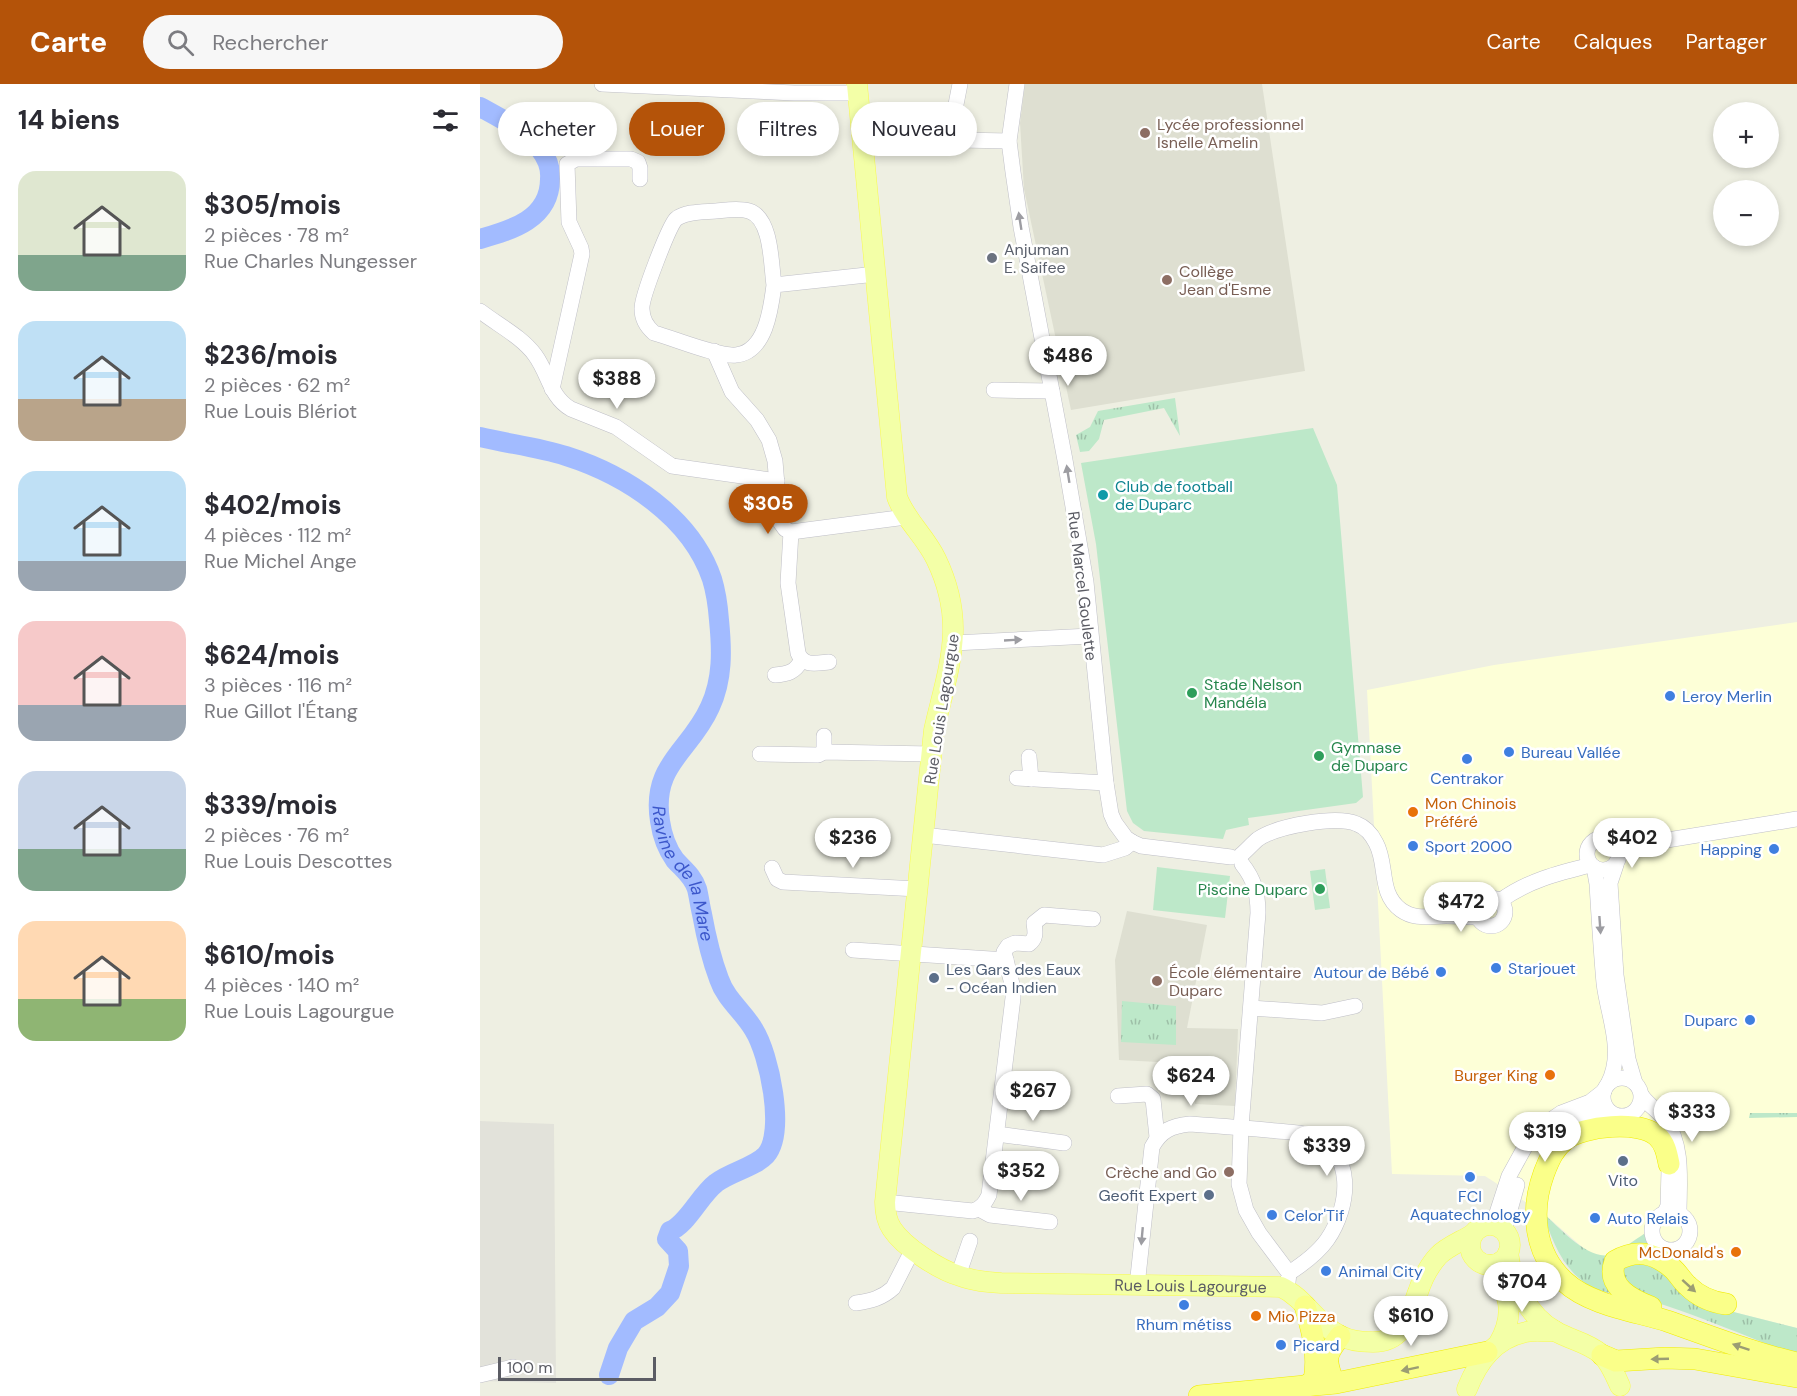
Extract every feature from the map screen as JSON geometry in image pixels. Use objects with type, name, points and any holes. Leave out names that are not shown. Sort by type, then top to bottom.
[{"type":"highway","points":[[1670,1164],[1662,1141],[1647,1129],[1630,1127],[1592,1129],[1571,1136],[1555,1149],[1536,1202],[1537,1232],[1548,1260],[1558,1275],[1577,1292],[1769,1356],[1797,1363]]},
{"type":"highway","points":[[1696,1331],[1668,1314],[1635,1300],[1615,1284],[1613,1275],[1616,1261],[1631,1253],[1643,1253],[1658,1258],[1689,1287],[1706,1299],[1726,1304]]},
{"type":"highway","points":[[1305,1306],[1313,1335],[1316,1368],[1314,1380],[1305,1388]]},
{"type":"highway","points":[[1336,1383],[1327,1357],[1340,1336]]},
{"type":"highway","points":[[1199,1396],[1305,1388],[1336,1383],[1493,1348]]},
{"type":"highway","points":[[1602,1355],[1616,1361],[1695,1359],[1797,1377]]},
{"type":"main road","name":"Rue Louis Lagourgue","points":[[864,156],[897,497],[906,517],[930,547],[937,561],[953,613],[954,643],[952,660],[934,730],[885,1202],[885,1212],[892,1230],[928,1260],[958,1276],[976,1281],[1137,1286],[1272,1286],[1288,1281],[1296,1296],[1305,1306],[1323,1324],[1340,1336],[1359,1341],[1377,1342],[1388,1340],[1398,1334],[1411,1315],[1418,1290],[1439,1254],[1488,1230]]},
{"type":"main road","points":[[1467,1389],[1475,1369],[1493,1348],[1509,1321],[1509,1306],[1498,1275],[1482,1262],[1470,1246],[1488,1230],[1508,1237],[1510,1267],[1521,1296],[1532,1310],[1555,1331]]},
{"type":"main road","points":[[1431,1266],[1454,1255],[1482,1262],[1498,1263],[1508,1253]]},
{"type":"main road","points":[[1493,1348],[1526,1332],[1555,1331],[1580,1340],[1602,1355],[1620,1386]]},
{"type":"street","points":[[602,84],[857,89]]},
{"type":"street","points":[[956,102],[960,84]]},
{"type":"street","name":"Rue Marcel Goulette","points":[[1017,84],[1009,141],[1021,228],[1086,582],[1090,636],[1111,814],[1126,838],[1132,842]]},
{"type":"street","points":[[977,140],[1009,141]]},
{"type":"street","points":[[552,390],[582,254],[569,222],[567,164],[576,159],[631,159],[638,162],[640,179]]},
{"type":"street","points":[[746,210],[756,214],[763,222],[767,235],[774,285],[769,320],[764,331],[758,341],[735,356],[654,333],[643,320],[642,301],[675,221],[685,215],[698,212],[746,210]]},
{"type":"street","points":[[774,285],[876,274]]},
{"type":"street","points":[[480,311],[526,345],[543,366],[552,390],[565,405],[616,427],[672,466],[777,481]]},
{"type":"street","points":[[714,351],[732,392],[757,420],[769,440],[775,461],[780,522],[785,530],[791,532],[906,517]]},
{"type":"street","points":[[732,392],[731,380],[742,353]]},
{"type":"street","points":[[994,390],[1052,391]]},
{"type":"street","points":[[791,532],[788,583],[801,661]]},
{"type":"street","points":[[954,643],[1090,636]]},
{"type":"street","points":[[801,661],[829,662]]},
{"type":"street","points":[[775,675],[794,671],[801,661]]},
{"type":"street","points":[[824,736],[824,752]]},
{"type":"street","points":[[760,754],[818,755],[824,752],[932,754]]},
{"type":"street","points":[[1029,757],[1024,779],[1106,783]]},
{"type":"street","points":[[1618,848],[1797,819]]},
{"type":"street","points":[[1238,858],[1258,839],[1272,833],[1329,821],[1342,820],[1356,823],[1366,829],[1376,843],[1385,889],[1393,903],[1411,915],[1425,918],[1478,912]]},
{"type":"street","points":[[923,835],[1102,855],[1125,848],[1132,842],[1141,846],[1238,858],[1253,879],[1258,899],[1251,1008],[1241,1127],[1238,1173],[1241,1195],[1246,1210],[1288,1281],[1327,1239],[1343,1205],[1345,1194],[1343,1170],[1338,1158],[1329,1147],[1309,1135],[1241,1127],[1178,1125],[1162,1132],[1152,1147],[1148,1167],[1137,1286]]},
{"type":"street","points":[[1610,1112],[1603,1102],[1606,1087],[1613,1073],[1616,1042],[1606,997],[1597,884],[1591,861],[1592,842],[1603,838],[1612,840],[1618,848],[1620,857],[1610,883],[1619,996],[1628,1059],[1647,1104],[1665,1119],[1678,1155],[1672,1213],[1668,1206],[1670,1164],[1668,1145],[1660,1127],[1634,1113]]},
{"type":"street","points":[[1591,861],[1605,870],[1616,865]]},
{"type":"street","points":[[1503,907],[1489,898],[1482,901],[1478,912],[1484,925],[1494,927],[1502,922],[1503,907],[1516,889],[1591,861]]},
{"type":"street","points":[[772,868],[777,879],[783,882],[918,889]]},
{"type":"street","points":[[979,1209],[986,1203],[989,1195],[1013,998],[1004,952],[1008,946],[1015,943],[1029,944],[1033,941],[1034,923],[1039,917],[1049,914],[1093,919]]},
{"type":"street","points":[[853,950],[1006,960]]},
{"type":"street","points":[[1251,1008],[1322,1013],[1355,1006]]},
{"type":"street","points":[[1488,1230],[1497,1213],[1509,1176],[1519,1155],[1542,1126],[1561,1113],[1590,1102],[1613,1080],[1625,1078],[1639,1089]]},
{"type":"street","points":[[1488,1230],[1518,1182],[1528,1158],[1543,1139],[1568,1121],[1588,1115],[1610,1112],[1622,1117],[1634,1113],[1638,1108],[1639,1089]]},
{"type":"street","points":[[1118,1096],[1151,1095],[1157,1137]]},
{"type":"street","points":[[998,1134],[1064,1143]]},
{"type":"street","points":[[885,1202],[963,1210],[979,1209],[990,1215],[1050,1222]]},
{"type":"street","points":[[958,1276],[969,1241]]},
{"type":"street","points":[[856,1303],[877,1299],[893,1288],[913,1249]]},
{"type":"street","points":[[480,1375],[513,1367]]},
{"type":"shaded area","name":"Collège Jean d'Esme","points":[[1025,84],[1262,84],[1305,371],[1071,410],[1024,189],[1020,123]]},
{"type":"shaded area","points":[[1797,622],[1797,1328],[1706,1305],[1612,1254],[1601,1257],[1589,1253],[1543,1213],[1485,1176],[1392,1174],[1367,690],[1494,665]]},
{"type":"shaded area","name":"École élémentaire Duparc","points":[[1127,911],[1207,925],[1187,1028],[1238,1029],[1235,1106],[1195,1104],[1196,1069],[1181,1068],[1178,1063],[1119,1060],[1115,960]]},
{"type":"shaded area","points":[[480,1121],[554,1124],[556,1383],[480,1381]]},
{"type":"green space","points":[[1175,398],[1180,436],[1164,408],[1104,420],[1099,439],[1089,451],[1080,452],[1076,435],[1090,427],[1098,411]]},
{"type":"green space","points":[[1313,428],[1337,485],[1363,797],[1356,803],[1248,818],[1249,825],[1226,830],[1223,839],[1144,831],[1133,823],[1127,811],[1096,544],[1081,463]]},
{"type":"green space","points":[[1157,867],[1230,876],[1225,918],[1153,910]]},
{"type":"green space","name":"Piscine Duparc","points":[[1325,869],[1330,908],[1315,910],[1310,871]]},
{"type":"green space","points":[[1122,1001],[1176,1006],[1176,1045],[1121,1042]]},
{"type":"green space","points":[[1750,1113],[1797,1113],[1797,1117],[1749,1118]]},
{"type":"green space","points":[[1543,1213],[1585,1249],[1603,1255],[1616,1252],[1644,1234],[1706,1305],[1797,1328],[1797,1356],[1664,1305],[1604,1292],[1588,1285],[1565,1263],[1550,1234]]},
{"type":"waterway","name":"Ravine de la Mare","points":[[480,107],[528,136],[547,160],[550,175],[544,204],[536,213],[516,227],[480,239]]},
{"type":"waterway","name":"Ravine de la Mare","points":[[480,437],[566,456],[589,464],[633,487],[654,501],[689,536],[702,557],[715,589],[721,653],[717,686],[702,722],[674,760],[661,785],[660,821],[670,851],[690,876],[697,889],[709,947],[722,986],[760,1041],[770,1074],[775,1129],[772,1144],[766,1155],[756,1163],[716,1183],[682,1223],[670,1231],[667,1239],[678,1251],[679,1266],[670,1293],[657,1307],[634,1321],[618,1348],[609,1375]]},
{"type":"place","name":"Lycée professionnel Isnelle Amelin","points":[[1145,133]]},
{"type":"place","name":"Anjuman E. Saifee","points":[[992,258]]},
{"type":"place","name":"Collège Jean d'Esme","points":[[1167,280]]},
{"type":"place","name":"Club de football de Duparc","points":[[1103,495]]},
{"type":"place","name":"Stade Nelson Mandéla","points":[[1192,693]]},
{"type":"place","name":"Leroy Merlin","points":[[1670,696]]},
{"type":"place","name":"Bureau Vallée","points":[[1509,752]]},
{"type":"place","name":"Gymnase de Duparc","points":[[1319,756]]},
{"type":"place","name":"Centrakor","points":[[1467,759]]},
{"type":"place","name":"Mon Chinois Préféré","points":[[1413,812]]},
{"type":"place","name":"Sport 2000","points":[[1413,846]]},
{"type":"place","name":"Happing","points":[[1774,849]]},
{"type":"place","name":"Piscine Duparc","points":[[1320,889]]},
{"type":"place","name":"Starjouet","points":[[1496,968]]},
{"type":"place","name":"Autour de Bébé","points":[[1441,972]]},
{"type":"place","name":"Les Gars des Eaux - Océan Indien","points":[[934,978]]},
{"type":"place","name":"École élémentaire Duparc","points":[[1157,981]]},
{"type":"place","name":"Duparc","points":[[1750,1020]]},
{"type":"place","name":"Burger King","points":[[1550,1075]]},
{"type":"place","name":"Vito","points":[[1623,1161]]},
{"type":"place","name":"Crèche and Go","points":[[1229,1172]]},
{"type":"place","name":"FCI Aquatechnology","points":[[1470,1177]]},
{"type":"place","name":"Geofit Expert","points":[[1209,1195]]},
{"type":"place","name":"Celor'Tif","points":[[1272,1215]]},
{"type":"place","name":"Auto Relais","points":[[1595,1218]]},
{"type":"place","name":"McDonald's","points":[[1736,1252]]},
{"type":"place","name":"Animal City","points":[[1326,1271]]},
{"type":"place","name":"Rhum métiss","points":[[1184,1305]]},
{"type":"place","name":"Mio Pizza","points":[[1256,1316]]},
{"type":"place","name":"Picard","points":[[1281,1345]]}]
